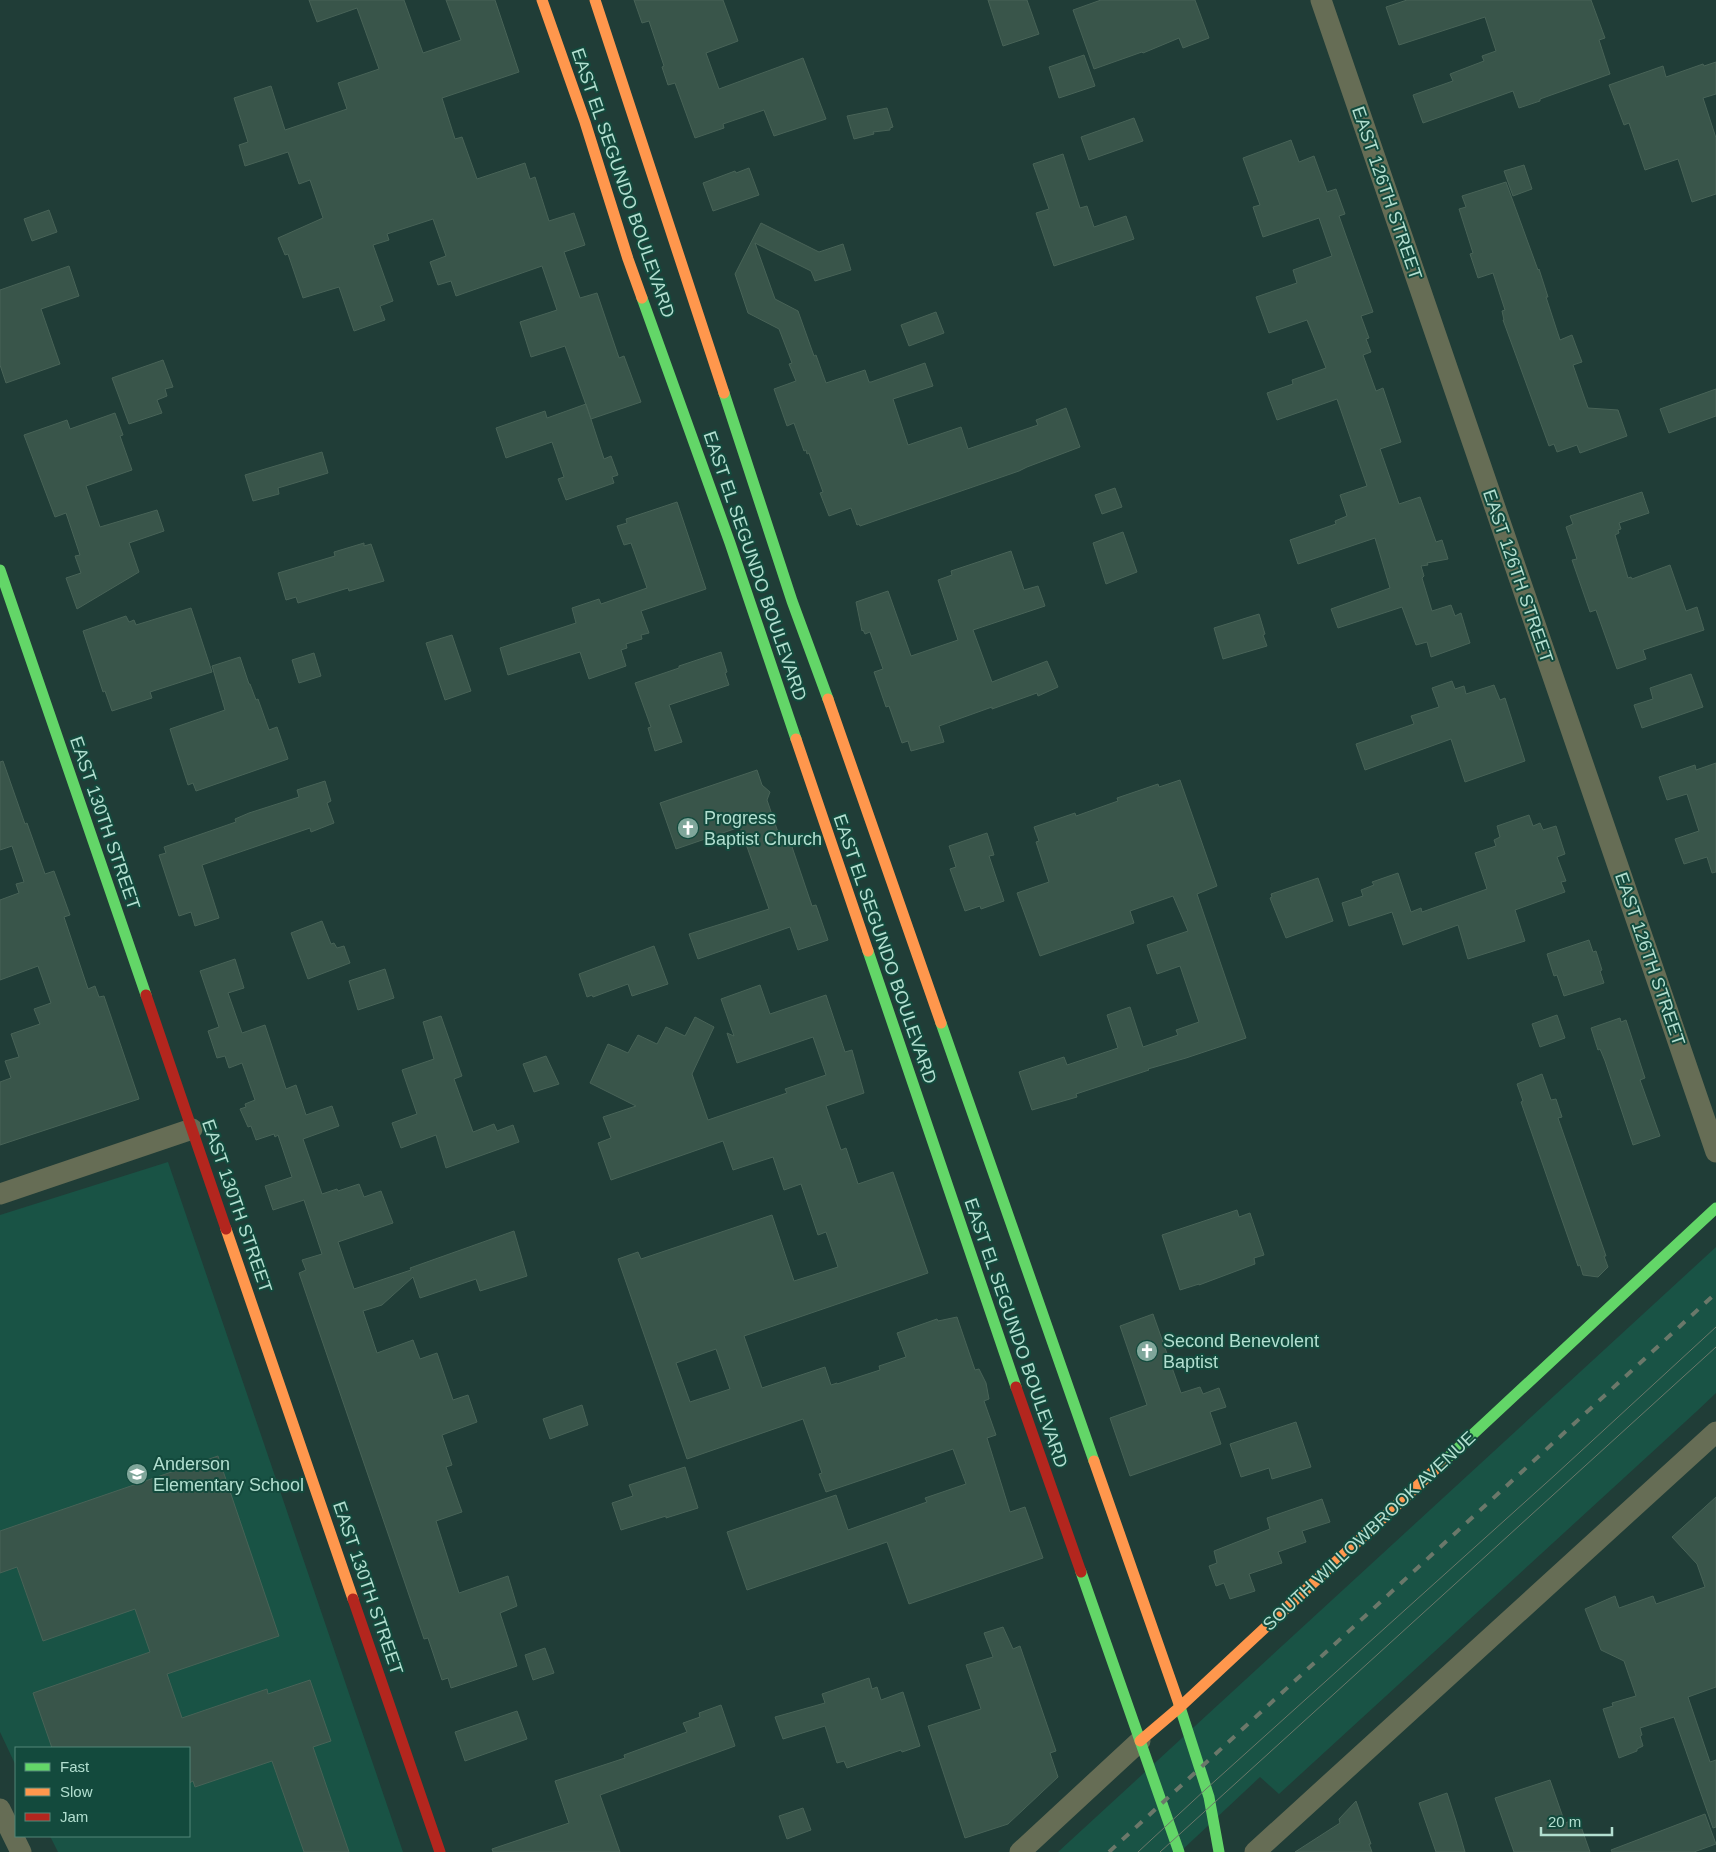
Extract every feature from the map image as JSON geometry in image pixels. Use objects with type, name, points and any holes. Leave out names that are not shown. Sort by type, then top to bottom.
[{"type":"main road","name":"EAST EL SEGUNDO BOULEVARD","points":[[542,0],[585,122],[628,259],[720,516],[1003,1350],[1179,1852]]},
{"type":"main road","name":"EAST EL SEGUNDO BOULEVARD","points":[[595,0],[792,601],[822,680],[843,746],[1180,1707],[1211,1804],[1217,1828],[1219,1852]]},
{"type":"main road","name":"EAST 130TH STREET","points":[[0,570],[440,1852]]},
{"type":"main road","name":"SOUTH WILLOWBROOK AVENUE","points":[[1140,1741],[1180,1707],[1716,1208]]},
{"type":"street","name":"EAST 126TH STREET","points":[[1320,0],[1716,1152]]},
{"type":"street","points":[[0,1194],[192,1129]]},
{"type":"street","points":[[1256,1852],[1716,1432]]},
{"type":"street","name":"SOUTH WILLOWBROOK AVENUE","points":[[1020,1852],[1140,1741]]},
{"type":"street","points":[[0,1809],[22,1852]]},
{"type":"shaded area","name":"Anderson Elementary School","points":[[168,1162],[403,1852],[58,1852],[50,1837],[190,1837],[190,1747],[15,1747],[15,1764],[0,1732],[0,1215]]},
{"type":"shaded area","points":[[1716,1247],[1716,1393],[1697,1411],[1279,1794],[1260,1777],[1180,1852],[1058,1852]]},
{"type":"building","points":[[309,0],[404,0],[423,53],[461,40],[446,0],[495,0],[519,72],[442,98],[455,139],[462,137],[477,179],[525,163],[530,179],[535,177],[549,221],[574,213],[585,245],[564,252],[580,298],[597,293],[619,358],[624,356],[641,402],[591,419],[565,346],[531,357],[520,322],[557,310],[542,266],[456,296],[451,281],[438,285],[430,262],[446,256],[433,219],[387,234],[389,240],[373,245],[393,301],[380,306],[385,320],[354,331],[339,287],[303,298],[288,254],[285,255],[278,238],[323,218],[310,180],[299,184],[288,152],[245,166],[239,145],[248,142],[234,98],[271,86],[285,130],[347,109],[338,83],[379,69],[357,8],[317,22]]},
{"type":"building","points":[[634,0],[723,0],[738,41],[706,53],[719,89],[803,58],[826,119],[774,136],[764,110],[723,124],[724,128],[695,138],[675,83],[668,85],[662,67],[664,66],[649,21],[642,23]]},
{"type":"building","points":[[988,0],[1027,0],[1039,34],[1003,46]]},
{"type":"building","points":[[1101,0],[1195,0],[1209,38],[1183,48],[1179,38],[1143,53],[1094,69],[1073,10]]},
{"type":"building","points":[[1407,0],[1591,0],[1605,38],[1599,40],[1610,74],[1519,108],[1513,91],[1423,123],[1413,95],[1453,81],[1450,74],[1484,61],[1482,56],[1496,51],[1485,17],[1399,45],[1386,7]]},
{"type":"building","points":[[1084,55],[1095,86],[1059,98],[1049,67]]},
{"type":"building","points":[[1716,62],[1716,94],[1703,98],[1716,138],[1716,194],[1692,202],[1678,159],[1645,170],[1629,123],[1624,125],[1609,85],[1663,66],[1666,77],[1703,64],[1704,66]]},
{"type":"building","points":[[887,108],[893,127],[890,130],[873,132],[874,134],[854,139],[847,116]]},
{"type":"building","points":[[1134,118],[1143,141],[1089,160],[1081,137]]},
{"type":"building","points":[[1291,140],[1299,162],[1314,156],[1327,192],[1336,189],[1345,214],[1339,216],[1373,312],[1361,316],[1369,338],[1366,339],[1371,352],[1363,355],[1376,391],[1383,388],[1401,442],[1380,449],[1399,504],[1420,497],[1436,542],[1442,540],[1448,559],[1421,566],[1424,576],[1422,578],[1432,611],[1451,605],[1455,616],[1461,613],[1470,643],[1431,657],[1427,642],[1416,645],[1402,607],[1338,628],[1331,609],[1390,588],[1375,538],[1298,564],[1290,540],[1336,524],[1335,521],[1347,516],[1340,495],[1367,486],[1337,399],[1277,420],[1267,393],[1293,384],[1292,380],[1326,368],[1307,320],[1269,333],[1256,297],[1297,283],[1293,270],[1332,256],[1319,218],[1263,237],[1253,207],[1260,205],[1243,158]]},
{"type":"building","points":[[1063,154],[1080,208],[1087,206],[1094,227],[1126,216],[1134,239],[1054,266],[1036,213],[1049,209],[1033,164]]},
{"type":"building","points":[[1524,165],[1532,189],[1513,196],[1504,171]]},
{"type":"building","points":[[749,168],[759,195],[713,211],[703,183]]},
{"type":"building","points":[[1506,182],[1539,269],[1560,340],[1572,335],[1582,362],[1573,365],[1588,408],[1618,410],[1627,436],[1580,453],[1577,445],[1557,452],[1554,444],[1549,446],[1503,320],[1502,311],[1505,310],[1493,273],[1478,278],[1470,254],[1473,253],[1459,209],[1466,207],[1462,196]]},
{"type":"building","points":[[49,210],[57,232],[32,241],[24,219]]},
{"type":"building","points":[[761,223],[819,252],[843,244],[851,270],[815,281],[811,271],[755,243],[775,299],[798,311],[826,383],[865,370],[869,382],[871,382],[925,363],[933,386],[893,399],[908,445],[961,427],[968,449],[1038,425],[1036,420],[1066,408],[1080,447],[1019,471],[860,526],[859,524],[857,525],[851,508],[829,516],[820,493],[823,492],[809,453],[807,454],[806,450],[804,451],[794,423],[787,426],[774,389],[796,381],[789,364],[792,363],[779,329],[748,313],[735,274]]},
{"type":"building","points":[[69,266],[79,296],[41,309],[60,364],[6,383],[0,365],[0,290]]},
{"type":"building","points":[[936,312],[944,333],[909,346],[901,325]]},
{"type":"building","points":[[163,360],[173,387],[165,389],[167,396],[157,400],[162,413],[129,424],[112,378]]},
{"type":"building","points":[[1716,389],[1716,416],[1669,433],[1660,409]]},
{"type":"building","points":[[586,404],[604,459],[611,456],[618,475],[612,477],[614,483],[566,500],[558,479],[564,477],[552,442],[506,458],[496,428],[545,411],[547,418]]},
{"type":"building","points":[[115,413],[123,435],[120,436],[132,470],[86,486],[100,527],[157,510],[164,531],[129,543],[139,572],[77,609],[66,578],[81,573],[75,556],[80,555],[66,513],[55,517],[24,435],[67,420],[70,429]]},
{"type":"building","points":[[322,452],[328,473],[278,488],[279,494],[253,501],[245,475]]},
{"type":"building","points":[[1115,488],[1122,507],[1102,514],[1095,495]]},
{"type":"building","points":[[1642,492],[1649,513],[1619,523],[1621,529],[1615,535],[1628,578],[1631,577],[1632,579],[1670,565],[1686,611],[1697,607],[1704,630],[1643,650],[1646,659],[1617,669],[1596,610],[1590,612],[1572,560],[1577,559],[1566,527],[1573,524],[1570,516]]},
{"type":"building","points":[[677,502],[706,589],[641,611],[649,633],[641,635],[642,639],[626,644],[627,648],[621,650],[626,666],[589,679],[580,652],[508,675],[500,648],[576,623],[572,608],[599,599],[601,604],[647,588],[631,543],[624,545],[617,526],[627,523],[626,519]]},
{"type":"building","points":[[1123,532],[1137,572],[1106,584],[1093,543]]},
{"type":"building","points":[[364,543],[364,546],[371,544],[384,581],[349,591],[348,588],[298,603],[296,597],[286,600],[278,573],[335,556],[334,552]]},
{"type":"building","points":[[1011,551],[1024,590],[1038,586],[1045,606],[973,630],[992,682],[1047,661],[1058,687],[1038,696],[1037,693],[939,726],[944,742],[911,751],[908,741],[902,743],[889,706],[886,707],[874,672],[883,669],[870,632],[865,634],[862,631],[856,602],[888,591],[911,656],[958,640],[938,580],[952,575],[951,571]]},
{"type":"building","points":[[191,608],[212,672],[150,692],[152,698],[112,711],[105,691],[103,692],[83,631],[126,616],[129,622],[134,620],[136,625]]},
{"type":"building","points":[[1259,614],[1267,646],[1223,659],[1214,628]]},
{"type":"building","points":[[452,635],[471,691],[445,700],[426,643]]},
{"type":"building","points":[[721,652],[729,685],[669,705],[682,742],[655,751],[648,728],[651,727],[635,683]]},
{"type":"building","points":[[314,653],[321,676],[299,683],[292,660]]},
{"type":"building","points":[[240,657],[249,684],[256,700],[258,699],[269,730],[277,727],[288,759],[196,791],[193,783],[188,785],[170,729],[225,710],[212,666]]},
{"type":"building","points":[[1691,674],[1703,707],[1642,728],[1634,705],[1653,699],[1650,688]]},
{"type":"building","points":[[1452,681],[1455,689],[1464,686],[1466,694],[1494,685],[1500,700],[1505,698],[1525,761],[1465,782],[1451,739],[1365,770],[1356,744],[1414,724],[1411,716],[1439,707],[1432,688]]},
{"type":"building","points":[[3,761],[45,874],[54,871],[70,915],[64,917],[88,989],[95,986],[99,997],[104,996],[139,1099],[0,1145],[0,1082],[11,1078],[5,1061],[19,1057],[11,1034],[40,1024],[34,1009],[51,1003],[38,966],[0,980],[0,900],[19,893],[16,884],[24,882],[12,846],[0,850],[0,762]]},
{"type":"building","points":[[1716,763],[1716,872],[1712,873],[1707,857],[1684,864],[1675,839],[1699,831],[1687,794],[1667,800],[1659,777],[1695,765],[1696,770]]},
{"type":"building","points":[[757,770],[762,785],[770,792],[767,800],[780,838],[788,835],[812,906],[816,905],[828,940],[798,950],[790,927],[698,959],[689,934],[769,909],[740,827],[676,849],[660,803]]},
{"type":"building","points":[[1180,780],[1217,886],[1197,894],[1246,1038],[1076,1094],[1077,1097],[1032,1110],[1019,1072],[1064,1057],[1067,1065],[1118,1048],[1107,1015],[1130,1007],[1143,1047],[1178,1035],[1176,1030],[1199,1022],[1180,966],[1157,974],[1147,945],[1188,931],[1173,896],[1130,911],[1134,923],[1040,956],[1017,893],[1049,882],[1036,842],[1039,841],[1034,827],[1075,813],[1076,816],[1118,801],[1117,798],[1158,784],[1159,787]]},
{"type":"building","points":[[325,781],[331,801],[327,803],[334,823],[311,832],[310,828],[202,865],[219,918],[195,926],[191,912],[179,916],[159,855],[166,853],[164,847],[236,822],[235,819],[249,813],[299,797],[297,790]]},
{"type":"building","points":[[1529,815],[1533,826],[1540,823],[1543,830],[1556,826],[1565,854],[1557,857],[1566,881],[1561,882],[1565,892],[1515,910],[1525,941],[1468,959],[1458,925],[1403,945],[1392,912],[1349,926],[1342,903],[1363,896],[1361,890],[1374,885],[1372,882],[1398,873],[1411,912],[1421,908],[1422,912],[1487,889],[1475,853],[1496,846],[1494,840],[1500,837],[1497,826]]},
{"type":"building","points":[[987,833],[994,855],[989,856],[1004,901],[981,909],[980,906],[965,911],[950,869],[956,867],[949,846]]},
{"type":"building","points":[[1318,878],[1333,921],[1286,938],[1270,898],[1272,897],[1271,894]]},
{"type":"building","points":[[322,921],[331,944],[334,943],[337,948],[344,946],[350,963],[308,979],[291,933]]},
{"type":"building","points":[[1589,940],[1593,952],[1596,951],[1604,983],[1564,996],[1557,975],[1554,976],[1547,954]]},
{"type":"building","points":[[654,946],[668,984],[632,996],[628,984],[593,997],[592,995],[587,997],[579,974]]},
{"type":"building","points":[[235,959],[244,988],[228,993],[242,1033],[265,1025],[286,1089],[296,1085],[306,1115],[332,1106],[339,1126],[303,1139],[322,1194],[359,1184],[364,1197],[381,1191],[393,1223],[338,1242],[354,1289],[411,1270],[410,1268],[514,1231],[527,1276],[480,1291],[476,1279],[420,1298],[413,1277],[382,1305],[363,1311],[377,1353],[413,1340],[420,1359],[437,1353],[453,1400],[468,1395],[477,1422],[442,1435],[452,1465],[446,1467],[462,1512],[436,1521],[459,1593],[508,1576],[517,1606],[500,1613],[517,1666],[451,1688],[448,1678],[442,1680],[428,1638],[424,1639],[299,1273],[306,1270],[302,1260],[322,1254],[304,1200],[273,1210],[265,1186],[292,1177],[278,1135],[275,1137],[274,1134],[256,1140],[251,1126],[248,1127],[240,1109],[246,1107],[245,1104],[255,1100],[242,1063],[229,1068],[225,1056],[217,1058],[208,1031],[219,1027],[200,971]]},
{"type":"building","points":[[385,969],[394,998],[358,1010],[349,981]]},
{"type":"building","points":[[760,985],[770,1014],[826,995],[845,1052],[852,1050],[864,1093],[826,1106],[841,1150],[846,1148],[858,1184],[893,1172],[928,1273],[744,1336],[762,1388],[825,1367],[831,1385],[880,1370],[879,1366],[906,1357],[897,1333],[937,1319],[938,1321],[957,1317],[975,1370],[979,1369],[986,1383],[989,1399],[984,1401],[996,1435],[987,1438],[1010,1512],[1025,1507],[1043,1558],[909,1604],[887,1542],[747,1590],[727,1532],[836,1495],[848,1530],[927,1502],[925,1498],[966,1484],[953,1449],[826,1492],[819,1474],[822,1473],[803,1419],[687,1459],[618,1259],[638,1252],[641,1259],[772,1215],[794,1281],[838,1267],[826,1232],[818,1235],[801,1184],[784,1190],[773,1157],[733,1170],[723,1141],[611,1180],[598,1143],[611,1138],[603,1117],[636,1106],[590,1083],[608,1044],[628,1053],[638,1035],[657,1044],[666,1027],[685,1036],[695,1017],[714,1027],[692,1074],[708,1120],[787,1093],[785,1089],[826,1075],[813,1037],[737,1063],[727,1033],[734,1036],[721,999]],"holes":[[[716,1349],[730,1389],[690,1402],[676,1363]]]},
{"type":"building","points":[[1557,1015],[1565,1038],[1540,1047],[1532,1024]]},
{"type":"building","points":[[441,1016],[462,1076],[454,1079],[473,1132],[494,1124],[497,1131],[513,1125],[519,1142],[446,1168],[436,1135],[401,1148],[392,1123],[417,1114],[402,1070],[434,1059],[423,1022]]},
{"type":"building","points":[[1620,1018],[1621,1022],[1626,1020],[1645,1078],[1640,1080],[1660,1136],[1633,1145],[1605,1061],[1600,1049],[1598,1050],[1591,1028]]},
{"type":"building","points":[[546,1056],[559,1084],[534,1092],[523,1064]]},
{"type":"building","points":[[1542,1074],[1551,1100],[1556,1099],[1562,1117],[1558,1118],[1606,1256],[1604,1256],[1608,1267],[1598,1277],[1583,1275],[1580,1265],[1578,1266],[1521,1102],[1523,1101],[1517,1084]]},
{"type":"building","points":[[1237,1210],[1239,1217],[1250,1213],[1264,1255],[1254,1258],[1255,1264],[1180,1290],[1162,1235]]},
{"type":"building","points":[[1153,1314],[1181,1393],[1200,1387],[1203,1394],[1219,1388],[1226,1407],[1210,1412],[1221,1444],[1130,1476],[1110,1418],[1147,1405],[1120,1326]]},
{"type":"building","points":[[582,1405],[588,1425],[550,1439],[543,1419]]},
{"type":"building","points":[[1296,1422],[1311,1467],[1272,1479],[1269,1468],[1241,1477],[1230,1444]]},
{"type":"building","points":[[218,1456],[279,1636],[167,1674],[182,1718],[267,1689],[268,1694],[310,1680],[331,1741],[313,1747],[349,1852],[304,1852],[272,1761],[195,1787],[193,1781],[190,1782],[190,1747],[52,1747],[33,1693],[150,1652],[135,1609],[43,1641],[17,1567],[0,1573],[0,1531]]},
{"type":"building","points":[[685,1467],[698,1508],[621,1530],[612,1503],[633,1496],[629,1485]]},
{"type":"building","points":[[1716,1497],[1716,1687],[1688,1697],[1710,1762],[1716,1760],[1716,1827],[1713,1828],[1674,1717],[1640,1728],[1643,1746],[1637,1749],[1637,1751],[1619,1758],[1603,1709],[1613,1706],[1612,1703],[1636,1696],[1624,1661],[1601,1650],[1585,1609],[1615,1596],[1619,1608],[1653,1596],[1656,1604],[1705,1587],[1697,1564],[1672,1537]]},
{"type":"building","points":[[1322,1499],[1330,1522],[1302,1531],[1306,1542],[1278,1552],[1282,1563],[1249,1574],[1255,1591],[1230,1599],[1224,1583],[1216,1586],[1209,1566],[1217,1563],[1214,1551],[1270,1529],[1267,1518]]},
{"type":"building","points":[[1003,1627],[1013,1649],[1020,1646],[1056,1751],[1050,1753],[1058,1777],[1008,1824],[965,1838],[928,1726],[981,1709],[966,1665],[993,1657],[984,1633]]},
{"type":"building","points":[[545,1648],[554,1673],[533,1680],[525,1655]]},
{"type":"building","points":[[869,1678],[872,1689],[877,1687],[881,1700],[903,1692],[920,1746],[902,1752],[901,1750],[847,1768],[844,1761],[837,1763],[825,1726],[783,1739],[775,1717],[825,1703],[822,1694]]},
{"type":"building","points":[[721,1705],[735,1746],[600,1795],[620,1852],[493,1852],[492,1849],[569,1823],[555,1781],[625,1758],[624,1755],[687,1732],[683,1723],[700,1717],[699,1713]]},
{"type":"building","points":[[517,1711],[527,1739],[465,1761],[455,1732]]},
{"type":"building","points":[[1550,1780],[1565,1823],[1578,1818],[1590,1852],[1514,1852],[1495,1798]]},
{"type":"building","points":[[1447,1793],[1465,1852],[1436,1852],[1419,1803]]},
{"type":"building","points":[[1356,1801],[1372,1852],[1295,1852],[1340,1823],[1339,1819]]},
{"type":"building","points":[[803,1808],[811,1830],[787,1839],[779,1816]]},
{"type":"building","points":[[1705,1814],[1716,1844],[1694,1852],[1612,1852],[1611,1850]]},
{"type":"tram line","points":[[1138,1852],[1716,1327]]},
{"type":"tram line","points":[[1160,1852],[1716,1347]]},
{"type":"railway","points":[[1109,1852],[1716,1293]]},
{"type":"traffic: fast","points":[[642,298],[730,543],[796,739]]},
{"type":"traffic: fast","points":[[724,393],[792,601],[828,699]]},
{"type":"traffic: fast","points":[[0,570],[146,995]]},
{"type":"traffic: fast","points":[[868,951],[1016,1387]]},
{"type":"traffic: fast","points":[[941,1023],[1094,1461]]},
{"type":"traffic: fast","points":[[1442,1463],[1716,1208]]},
{"type":"traffic: fast","points":[[1081,1572],[1179,1852]]},
{"type":"traffic: fast","points":[[1179,1704],[1209,1797],[1219,1852]]},
{"type":"traffic: slow","points":[[542,0],[585,122],[642,298]]},
{"type":"traffic: slow","points":[[595,0],[724,393]]},
{"type":"traffic: slow","points":[[828,699],[941,1023]]},
{"type":"traffic: slow","points":[[796,739],[868,951]]},
{"type":"traffic: slow","points":[[226,1229],[353,1599]]},
{"type":"traffic: slow","points":[[1094,1461],[1179,1704]]},
{"type":"traffic: slow","points":[[1140,1741],[1180,1707],[1442,1463]]},
{"type":"traffic: jam","points":[[146,995],[226,1229]]},
{"type":"traffic: jam","points":[[1016,1387],[1081,1572]]},
{"type":"traffic: jam","points":[[353,1599],[440,1852]]},
{"type":"place","name":"Progress Baptist Church","points":[[688,828]]},
{"type":"place","name":"Second Benevolent Baptist","points":[[1147,1351]]},
{"type":"place","name":"Anderson Elementary School","points":[[137,1474]]}]
